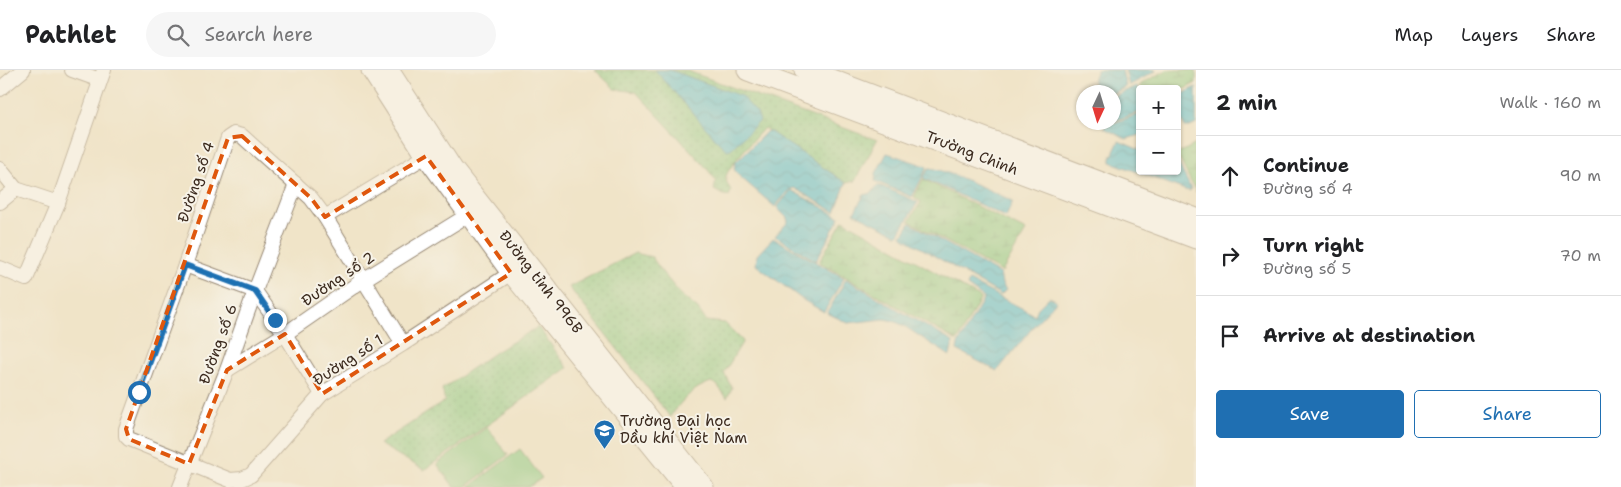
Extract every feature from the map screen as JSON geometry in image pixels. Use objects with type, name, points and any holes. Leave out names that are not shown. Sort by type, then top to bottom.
[{"type":"highway","name":"Trường Chinh","points":[[748,70],[1196,238]]},
{"type":"highway","name":"Trường Chinh","points":[[804,70],[1196,219]]},
{"type":"main road","name":"Đường tỉnh 996B","points":[[370,70],[426,156],[511,273],[685,479],[704,487]]},
{"type":"main road","name":"Đường tỉnh 996B","points":[[389,70],[452,169],[685,479]]},
{"type":"street","points":[[0,268],[26,279],[58,203],[102,75],[72,70]]},
{"type":"street","points":[[0,89],[17,71]]},
{"type":"street","name":"Đường số 4","points":[[189,464],[129,439],[126,436],[126,429],[228,138],[234,134],[242,136],[312,198],[403,344]]},
{"type":"street","points":[[325,218],[426,156]]},
{"type":"street","points":[[0,169],[16,189],[58,203]]},
{"type":"street","name":"Đường số 6","points":[[180,487],[227,370],[296,184]]},
{"type":"street","points":[[0,202],[16,189]]},
{"type":"street","name":"Đường số 2","points":[[227,370],[285,334],[363,280],[468,215]]},
{"type":"street","points":[[185,265],[255,291],[285,334],[322,394]]},
{"type":"street","name":"Đường số 1","points":[[189,464],[230,480],[242,479],[251,474],[322,394],[403,344],[511,273]]},
{"type":"highlighted area","points":[[242,136],[311,198],[325,217],[426,156],[511,273],[322,394],[285,334],[227,370],[189,464],[129,439],[126,429],[228,138]]},
{"type":"green space","points":[[595,70],[685,70],[877,140],[855,181],[846,183],[764,128],[728,171],[726,180],[731,191],[729,196],[724,195],[714,190],[716,180],[636,92],[615,89]]},
{"type":"green space","points":[[1167,70],[1196,70],[1196,83],[1181,91],[1181,85],[1141,84]]},
{"type":"green space","points":[[1196,144],[1196,192],[1181,162],[1181,152]]},
{"type":"green space","points":[[923,179],[1026,231],[1002,272],[909,221],[921,202],[914,197]]},
{"type":"green space","points":[[843,220],[981,298],[957,341],[819,262]]},
{"type":"green space","points":[[635,253],[652,257],[682,296],[698,309],[706,321],[725,323],[743,341],[724,373],[732,388],[727,398],[717,385],[711,382],[688,396],[670,417],[569,287]]},
{"type":"green space","points":[[538,327],[568,368],[424,470],[379,444],[445,401],[442,389],[497,351]]},
{"type":"green space","points":[[487,427],[508,455],[465,487],[454,487],[437,464]]},
{"type":"green space","points":[[520,449],[542,478],[529,487],[470,487],[470,486]]},
{"type":"water","points":[[655,70],[670,70],[741,96],[757,113],[760,121],[731,149],[727,150]]},
{"type":"water","points":[[1097,70],[1122,70],[1126,87],[1121,90],[1121,85],[1093,85]]},
{"type":"water","points":[[1125,70],[1155,70],[1156,71],[1129,85]]},
{"type":"water","points":[[1136,86],[1136,113],[1121,119],[1121,93]]},
{"type":"water","points":[[1196,87],[1196,124],[1190,127],[1185,127],[1181,118],[1181,95]]},
{"type":"water","points":[[1136,115],[1136,136],[1126,139],[1108,130],[1121,130],[1121,121]]},
{"type":"water","points":[[769,131],[846,183],[835,212],[794,188],[789,190],[775,207],[739,176],[734,169],[735,163]]},
{"type":"water","points":[[1119,141],[1136,148],[1136,171],[1111,162]]},
{"type":"water","points":[[887,153],[926,166],[927,168],[912,197],[875,181],[876,173]]},
{"type":"water","points":[[929,168],[958,177],[1013,201],[1006,217],[923,178]]},
{"type":"water","points":[[1181,168],[1191,189],[1190,191],[1145,175],[1181,175]]},
{"type":"water","points":[[877,186],[918,202],[898,235],[854,213],[864,195],[872,193]]},
{"type":"water","points":[[791,190],[840,217],[816,261],[775,236],[788,222],[787,218],[778,209],[778,206]]},
{"type":"water","points":[[910,223],[1000,274],[1002,284],[1006,290],[1001,295],[904,238],[902,236]]},
{"type":"water","points":[[773,238],[844,278],[824,312],[803,300],[756,265],[757,255]]},
{"type":"water","points":[[846,279],[953,342],[950,356],[894,321],[884,319],[848,323],[827,313]]},
{"type":"water","points":[[969,281],[1035,315],[1038,308],[1049,297],[1056,300],[997,371],[957,350],[958,344],[984,298],[967,286]]},
{"type":"place","name":"Trường Đại học Dầu khí Việt Nam","points":[[604,449]]},
{"type":"route","points":[[139,392],[185,265],[255,291],[275,320]]}]
